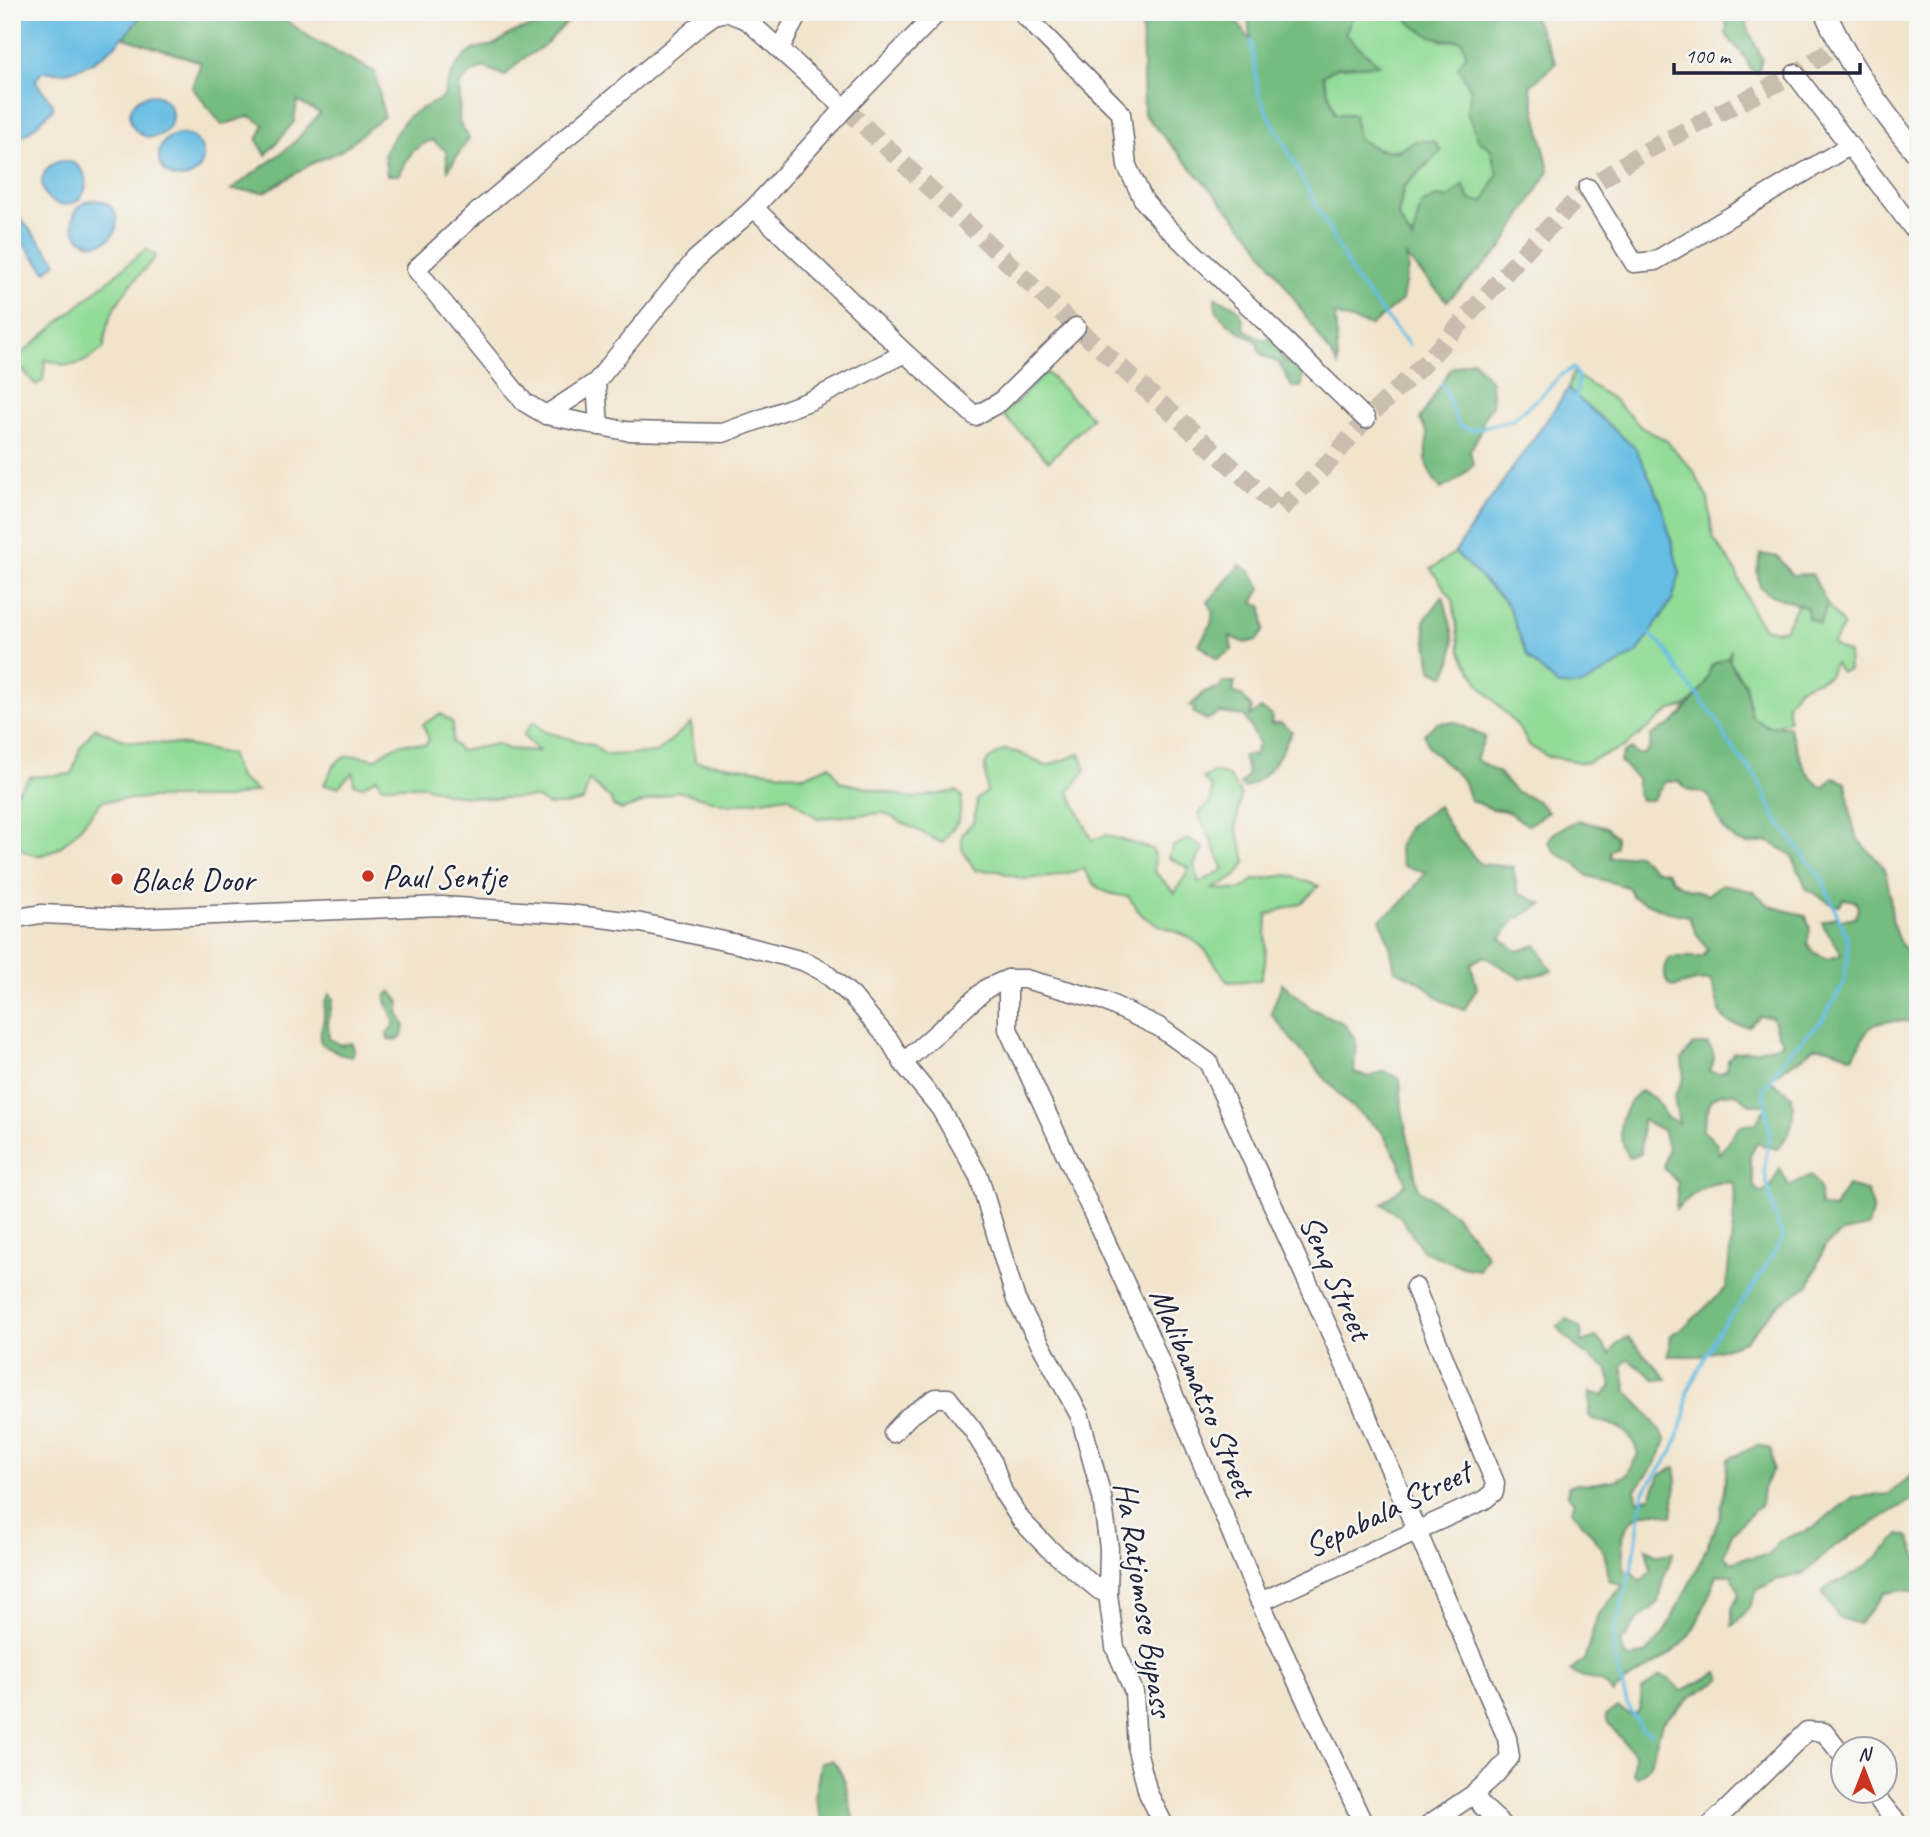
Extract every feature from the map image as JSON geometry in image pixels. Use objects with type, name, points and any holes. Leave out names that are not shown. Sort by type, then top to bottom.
[{"type":"main road","points":[[1825,12],[1840,44],[1871,94],[1918,154]]},
{"type":"street","points":[[845,108],[747,20],[726,12],[714,15],[474,215],[416,269],[524,402],[546,415],[626,431],[723,433],[812,400],[905,353]]},
{"type":"street","points":[[780,48],[799,12]]},
{"type":"street","points":[[546,415],[596,382],[695,260],[754,208],[938,12]]},
{"type":"street","points":[[1021,12],[1121,113],[1127,166],[1144,201],[1166,226],[1366,419]]},
{"type":"street","points":[[1795,74],[1918,235]]},
{"type":"street","points":[[1588,188],[1634,263],[1655,261],[1849,146]]},
{"type":"street","points":[[754,208],[975,416],[1000,402],[1076,327]]},
{"type":"street","points":[[596,382],[599,426]]},
{"type":"street","name":"Ha Ratjomose Bypass","points":[[12,919],[41,914],[138,918],[442,906],[569,914],[641,923],[803,961],[824,972],[852,996],[940,1108],[979,1177],[1016,1300],[1080,1416],[1102,1497],[1109,1548],[1108,1594],[1115,1647],[1134,1692],[1137,1750],[1148,1793],[1164,1825]]},
{"type":"street","points":[[903,1063],[987,988],[1007,979]]},
{"type":"street","name":"Senq Street","points":[[1007,979],[1025,979],[1048,984],[1102,1000],[1159,1027],[1208,1062],[1333,1338],[1507,1738],[1510,1757],[1474,1794]]},
{"type":"street","name":"Malibamatso Street","points":[[1007,979],[1007,1029],[1148,1333],[1260,1602],[1364,1825]]},
{"type":"street","name":"Sepabala Street","points":[[1260,1602],[1484,1500],[1494,1492],[1496,1483],[1415,1287]]},
{"type":"street","points":[[893,1433],[908,1417],[936,1398],[948,1398],[973,1430],[993,1463],[1003,1492],[1021,1520],[1048,1548],[1099,1590],[1108,1594]]},
{"type":"street","points":[[1711,1825],[1807,1731],[1824,1732],[1828,1737]]},
{"type":"street","points":[[1428,1825],[1474,1794],[1482,1806],[1503,1825]]},
{"type":"street","points":[[1884,1806],[1899,1825]]},
{"type":"green space","points":[[144,12],[274,12],[314,40],[375,72],[384,116],[341,151],[313,163],[265,192],[231,190],[292,145],[320,113],[297,101],[294,122],[266,155],[257,140],[264,125],[250,116],[222,125],[192,87],[201,62],[124,38]]},
{"type":"green space","points":[[555,12],[586,12],[567,22],[545,45],[520,61],[505,76],[484,67],[460,84],[459,122],[469,138],[448,170],[446,151],[432,140],[411,153],[399,175],[387,175],[384,153],[395,134],[409,116],[444,97],[450,78],[466,55],[493,45],[517,31],[543,24]]},
{"type":"green space","points":[[1142,12],[1230,12],[1251,41],[1247,12],[1354,13],[1345,34],[1379,65],[1338,67],[1323,76],[1335,114],[1354,114],[1358,139],[1379,150],[1398,151],[1416,141],[1434,141],[1441,151],[1403,187],[1398,216],[1412,240],[1421,204],[1437,197],[1448,199],[1463,185],[1470,200],[1484,202],[1498,173],[1490,148],[1479,141],[1467,112],[1471,90],[1458,67],[1466,54],[1462,40],[1429,35],[1403,15],[1405,12],[1531,12],[1556,63],[1530,86],[1549,171],[1500,250],[1447,301],[1406,257],[1408,267],[1402,300],[1371,326],[1335,315],[1338,365],[1255,240],[1144,114]]},
{"type":"green space","points":[[1353,12],[1405,12],[1403,15],[1442,41],[1462,40],[1466,54],[1458,67],[1471,90],[1467,112],[1479,141],[1490,148],[1498,173],[1484,202],[1437,197],[1422,204],[1413,241],[1398,216],[1404,187],[1441,151],[1416,141],[1393,150],[1374,147],[1358,139],[1354,114],[1336,115],[1323,76],[1338,67],[1379,64],[1344,34]]},
{"type":"green space","points":[[1712,12],[1743,12],[1762,59],[1758,73],[1750,69],[1743,54],[1726,34],[1727,27],[1723,17]]},
{"type":"green space","points":[[146,249],[156,256],[114,309],[105,333],[104,348],[73,365],[45,360],[43,381],[36,385],[23,370],[12,367],[12,362]]},
{"type":"green space","points":[[1215,298],[1236,307],[1244,329],[1263,340],[1277,340],[1282,358],[1289,364],[1296,364],[1304,376],[1301,387],[1292,387],[1279,363],[1264,356],[1257,342],[1223,319],[1215,306]]},
{"type":"green space","points":[[1473,360],[1491,382],[1492,405],[1470,450],[1473,465],[1460,478],[1441,489],[1427,464],[1428,434],[1420,419],[1451,368]]},
{"type":"green space","points":[[1046,372],[1092,418],[1049,461],[1003,415]]},
{"type":"green space","points":[[1573,373],[1614,400],[1642,428],[1666,440],[1693,470],[1708,499],[1713,538],[1734,567],[1753,613],[1764,628],[1775,631],[1785,629],[1798,604],[1807,608],[1819,624],[1827,604],[1844,626],[1832,644],[1848,653],[1849,670],[1841,672],[1834,663],[1829,676],[1798,688],[1787,704],[1789,720],[1769,726],[1751,716],[1745,684],[1730,662],[1731,649],[1728,657],[1712,665],[1704,686],[1685,707],[1671,710],[1624,747],[1585,763],[1547,756],[1530,746],[1516,724],[1482,688],[1467,664],[1460,650],[1453,600],[1431,569],[1455,552],[1508,605],[1527,656],[1605,672],[1638,652],[1672,600],[1680,574],[1661,502],[1636,449],[1568,389]]},
{"type":"green space","points":[[1761,554],[1778,557],[1792,575],[1812,574],[1827,604],[1820,624],[1808,618],[1807,608],[1769,594],[1760,587],[1757,571]]},
{"type":"green space","points":[[1240,565],[1250,571],[1261,588],[1253,603],[1262,606],[1264,630],[1257,640],[1245,643],[1230,636],[1232,650],[1217,659],[1199,644],[1209,629],[1212,618],[1208,602]]},
{"type":"green space","points":[[1443,596],[1454,646],[1445,676],[1431,669],[1424,621]]},
{"type":"green space","points":[[1728,657],[1736,674],[1745,684],[1751,716],[1766,726],[1788,726],[1805,769],[1816,783],[1824,788],[1833,777],[1846,783],[1854,831],[1884,870],[1897,935],[1903,946],[1918,958],[1918,1019],[1885,1022],[1872,1027],[1853,1057],[1829,1048],[1814,1047],[1775,1075],[1770,1080],[1792,1096],[1792,1125],[1777,1149],[1757,1143],[1750,1156],[1754,1187],[1761,1193],[1770,1188],[1780,1168],[1789,1186],[1811,1175],[1820,1189],[1820,1206],[1833,1209],[1847,1186],[1867,1191],[1873,1208],[1868,1227],[1843,1232],[1825,1246],[1809,1285],[1777,1306],[1745,1341],[1701,1356],[1668,1356],[1671,1335],[1689,1323],[1727,1287],[1734,1183],[1709,1185],[1676,1209],[1678,1183],[1664,1168],[1668,1148],[1663,1130],[1642,1120],[1641,1154],[1629,1157],[1621,1138],[1623,1114],[1640,1091],[1656,1099],[1666,1117],[1679,1123],[1674,1097],[1684,1078],[1682,1059],[1693,1045],[1707,1044],[1714,1057],[1710,1071],[1719,1074],[1726,1069],[1734,1052],[1754,1051],[1782,1044],[1782,1039],[1772,1017],[1760,1016],[1749,1026],[1737,1025],[1723,1018],[1710,980],[1674,987],[1668,984],[1664,970],[1670,957],[1702,957],[1708,949],[1688,916],[1665,911],[1633,897],[1628,887],[1588,876],[1575,863],[1556,853],[1548,842],[1557,831],[1578,820],[1607,828],[1616,837],[1616,847],[1610,851],[1610,858],[1638,854],[1653,869],[1667,872],[1674,881],[1684,887],[1707,895],[1722,884],[1754,892],[1770,906],[1806,916],[1810,929],[1807,943],[1813,952],[1828,959],[1841,955],[1822,922],[1835,917],[1855,918],[1858,909],[1856,901],[1844,899],[1840,905],[1834,905],[1807,889],[1792,856],[1769,842],[1746,844],[1737,841],[1724,830],[1711,799],[1706,794],[1688,790],[1679,781],[1665,782],[1652,800],[1641,800],[1637,792],[1637,779],[1620,761],[1623,754],[1631,749],[1637,754],[1644,754],[1650,748],[1651,735],[1673,723],[1681,715],[1704,686],[1712,665]],"holes":[[[1736,1093],[1751,1105],[1767,1105],[1756,1123],[1739,1126],[1719,1154],[1716,1142],[1702,1130],[1711,1099],[1721,1094]]]},
{"type":"green space","points":[[1223,682],[1235,682],[1233,692],[1242,696],[1252,708],[1250,716],[1261,709],[1272,715],[1271,724],[1281,723],[1292,731],[1267,772],[1244,788],[1240,785],[1248,775],[1243,756],[1254,755],[1259,743],[1244,716],[1220,713],[1206,720],[1193,712],[1195,709],[1190,706],[1206,691],[1219,688]]},
{"type":"green space","points":[[441,714],[453,723],[452,742],[460,751],[497,744],[508,749],[539,751],[523,736],[533,722],[546,732],[593,745],[606,755],[656,753],[691,723],[695,761],[805,776],[830,765],[840,782],[914,798],[957,791],[962,797],[959,820],[942,843],[884,813],[817,818],[788,796],[730,805],[677,791],[622,810],[613,806],[610,798],[589,780],[583,801],[565,805],[548,805],[536,798],[485,798],[449,794],[424,786],[381,786],[377,778],[361,787],[354,784],[353,772],[338,787],[324,785],[333,767],[343,758],[356,756],[376,759],[399,745],[425,745],[429,740],[423,724]]},
{"type":"green space","points":[[1455,722],[1485,737],[1476,759],[1499,773],[1515,791],[1538,801],[1548,812],[1528,825],[1506,811],[1492,809],[1470,800],[1463,780],[1429,748],[1424,734],[1437,723]]},
{"type":"green space","points":[[95,728],[126,741],[186,745],[230,754],[239,778],[257,791],[228,798],[102,801],[72,836],[54,851],[33,855],[12,844],[12,797],[30,777],[72,774],[80,748]]},
{"type":"green space","points":[[1004,750],[1017,752],[1046,766],[1080,754],[1086,769],[1069,792],[1092,840],[1106,835],[1152,849],[1155,855],[1154,871],[1175,893],[1189,868],[1169,858],[1173,846],[1189,839],[1204,849],[1194,864],[1199,883],[1224,869],[1199,814],[1210,802],[1212,788],[1203,778],[1215,772],[1229,776],[1241,795],[1236,826],[1246,862],[1234,878],[1213,889],[1240,890],[1254,880],[1288,875],[1319,886],[1303,902],[1267,915],[1265,964],[1260,980],[1228,982],[1201,946],[1144,917],[1129,897],[1097,887],[1084,869],[1051,877],[1022,879],[998,871],[975,870],[962,849],[962,834],[974,821],[977,799],[987,792],[985,765],[989,759]]},
{"type":"green space","points":[[1438,806],[1451,830],[1480,864],[1513,867],[1518,893],[1543,904],[1514,920],[1501,939],[1517,951],[1536,945],[1552,971],[1521,979],[1484,956],[1471,964],[1477,988],[1464,1010],[1441,1000],[1419,981],[1395,970],[1380,919],[1401,904],[1426,872],[1403,866],[1398,847],[1409,826]]},
{"type":"green space","points":[[1282,983],[1312,1009],[1343,1023],[1356,1039],[1354,1073],[1369,1077],[1385,1071],[1400,1079],[1402,1109],[1418,1189],[1454,1214],[1487,1255],[1479,1270],[1463,1267],[1423,1251],[1400,1216],[1382,1204],[1406,1183],[1399,1162],[1382,1132],[1345,1101],[1271,1013]]},
{"type":"green space","points":[[391,991],[400,1002],[398,1013],[405,1026],[401,1037],[396,1040],[388,1039],[387,1033],[395,1024],[386,1001]]},
{"type":"green space","points":[[330,994],[333,999],[328,1023],[329,1039],[341,1045],[352,1043],[352,1056],[343,1055],[321,1042],[324,1006]]},
{"type":"green space","points":[[1568,1319],[1581,1329],[1582,1342],[1596,1337],[1610,1354],[1618,1343],[1628,1337],[1667,1379],[1656,1380],[1628,1359],[1622,1366],[1627,1392],[1648,1414],[1666,1440],[1653,1467],[1635,1490],[1638,1501],[1651,1497],[1660,1475],[1675,1467],[1677,1479],[1672,1516],[1655,1512],[1643,1514],[1628,1525],[1622,1536],[1624,1572],[1633,1573],[1640,1582],[1651,1571],[1646,1548],[1657,1555],[1673,1553],[1663,1580],[1659,1602],[1639,1619],[1620,1644],[1627,1659],[1647,1653],[1663,1635],[1696,1571],[1720,1517],[1728,1459],[1758,1445],[1771,1449],[1773,1469],[1763,1488],[1761,1504],[1732,1533],[1724,1555],[1730,1562],[1769,1555],[1780,1540],[1813,1528],[1853,1497],[1889,1494],[1918,1470],[1918,1496],[1833,1547],[1803,1574],[1776,1580],[1757,1590],[1750,1607],[1732,1627],[1732,1609],[1739,1593],[1732,1575],[1717,1575],[1700,1616],[1686,1639],[1613,1694],[1603,1683],[1570,1671],[1584,1660],[1598,1614],[1623,1586],[1608,1580],[1606,1559],[1591,1533],[1571,1510],[1575,1502],[1568,1495],[1568,1487],[1577,1483],[1615,1480],[1627,1475],[1638,1454],[1632,1439],[1622,1430],[1594,1421],[1589,1415],[1590,1392],[1603,1396],[1612,1386],[1607,1368],[1579,1350],[1557,1326]]},
{"type":"green space","points":[[1900,1534],[1909,1537],[1918,1560],[1918,1594],[1906,1590],[1885,1593],[1859,1624],[1838,1617],[1822,1592],[1868,1564]]},
{"type":"green space","points":[[1718,1672],[1721,1679],[1691,1697],[1662,1723],[1649,1767],[1638,1777],[1633,1775],[1634,1754],[1608,1723],[1606,1715],[1618,1708],[1633,1716],[1640,1709],[1642,1690],[1661,1675],[1682,1691]]},
{"type":"green space","points":[[832,1760],[845,1783],[855,1825],[823,1825],[815,1796],[821,1762]]},
{"type":"water","points":[[16,12],[144,12],[120,40],[93,62],[67,72],[42,72],[36,79],[37,83],[53,104],[53,109],[30,131],[12,143],[12,16]]},
{"type":"water","points":[[151,95],[166,101],[172,116],[166,131],[151,137],[136,131],[130,116],[136,101]]},
{"type":"water","points":[[181,134],[197,140],[203,156],[197,172],[181,178],[165,172],[159,156],[165,140]]},
{"type":"water","points":[[64,161],[79,168],[86,183],[79,198],[64,205],[49,198],[42,183],[49,168]]},
{"type":"water","points":[[95,200],[104,201],[111,206],[116,213],[116,231],[111,238],[104,243],[95,244],[86,243],[79,238],[74,231],[73,222],[74,213],[79,206],[86,201]]},
{"type":"water","points":[[15,212],[57,262],[46,271],[12,231],[12,214]]},
{"type":"water","points":[[1568,389],[1636,449],[1661,502],[1680,574],[1672,600],[1638,652],[1583,685],[1558,686],[1527,656],[1508,605],[1455,552]]},
{"type":"waterway","points":[[1251,41],[1259,96],[1355,279],[1409,345]]},
{"type":"waterway","points":[[1442,384],[1459,426],[1471,430],[1512,420],[1560,376],[1573,368],[1578,376],[1576,399]]},
{"type":"waterway","points":[[1647,632],[1665,648],[1684,679],[1716,718],[1728,742],[1758,780],[1776,819],[1821,877],[1847,937],[1848,955],[1844,984],[1822,1021],[1790,1051],[1763,1090],[1770,1134],[1764,1169],[1775,1218],[1783,1238],[1750,1292],[1719,1330],[1687,1393],[1686,1413],[1673,1451],[1643,1493],[1634,1558],[1615,1628],[1614,1655],[1627,1704],[1642,1729],[1651,1733]]},
{"type":"tunnel","points":[[845,108],[1076,327],[1280,510],[1332,459],[1366,419],[1429,359],[1529,247],[1588,188],[1638,155],[1795,74],[1840,44]]},
{"type":"place","name":"Paul Sentje","points":[[368,876]]},
{"type":"place","name":"Black Door","points":[[117,879]]}]
